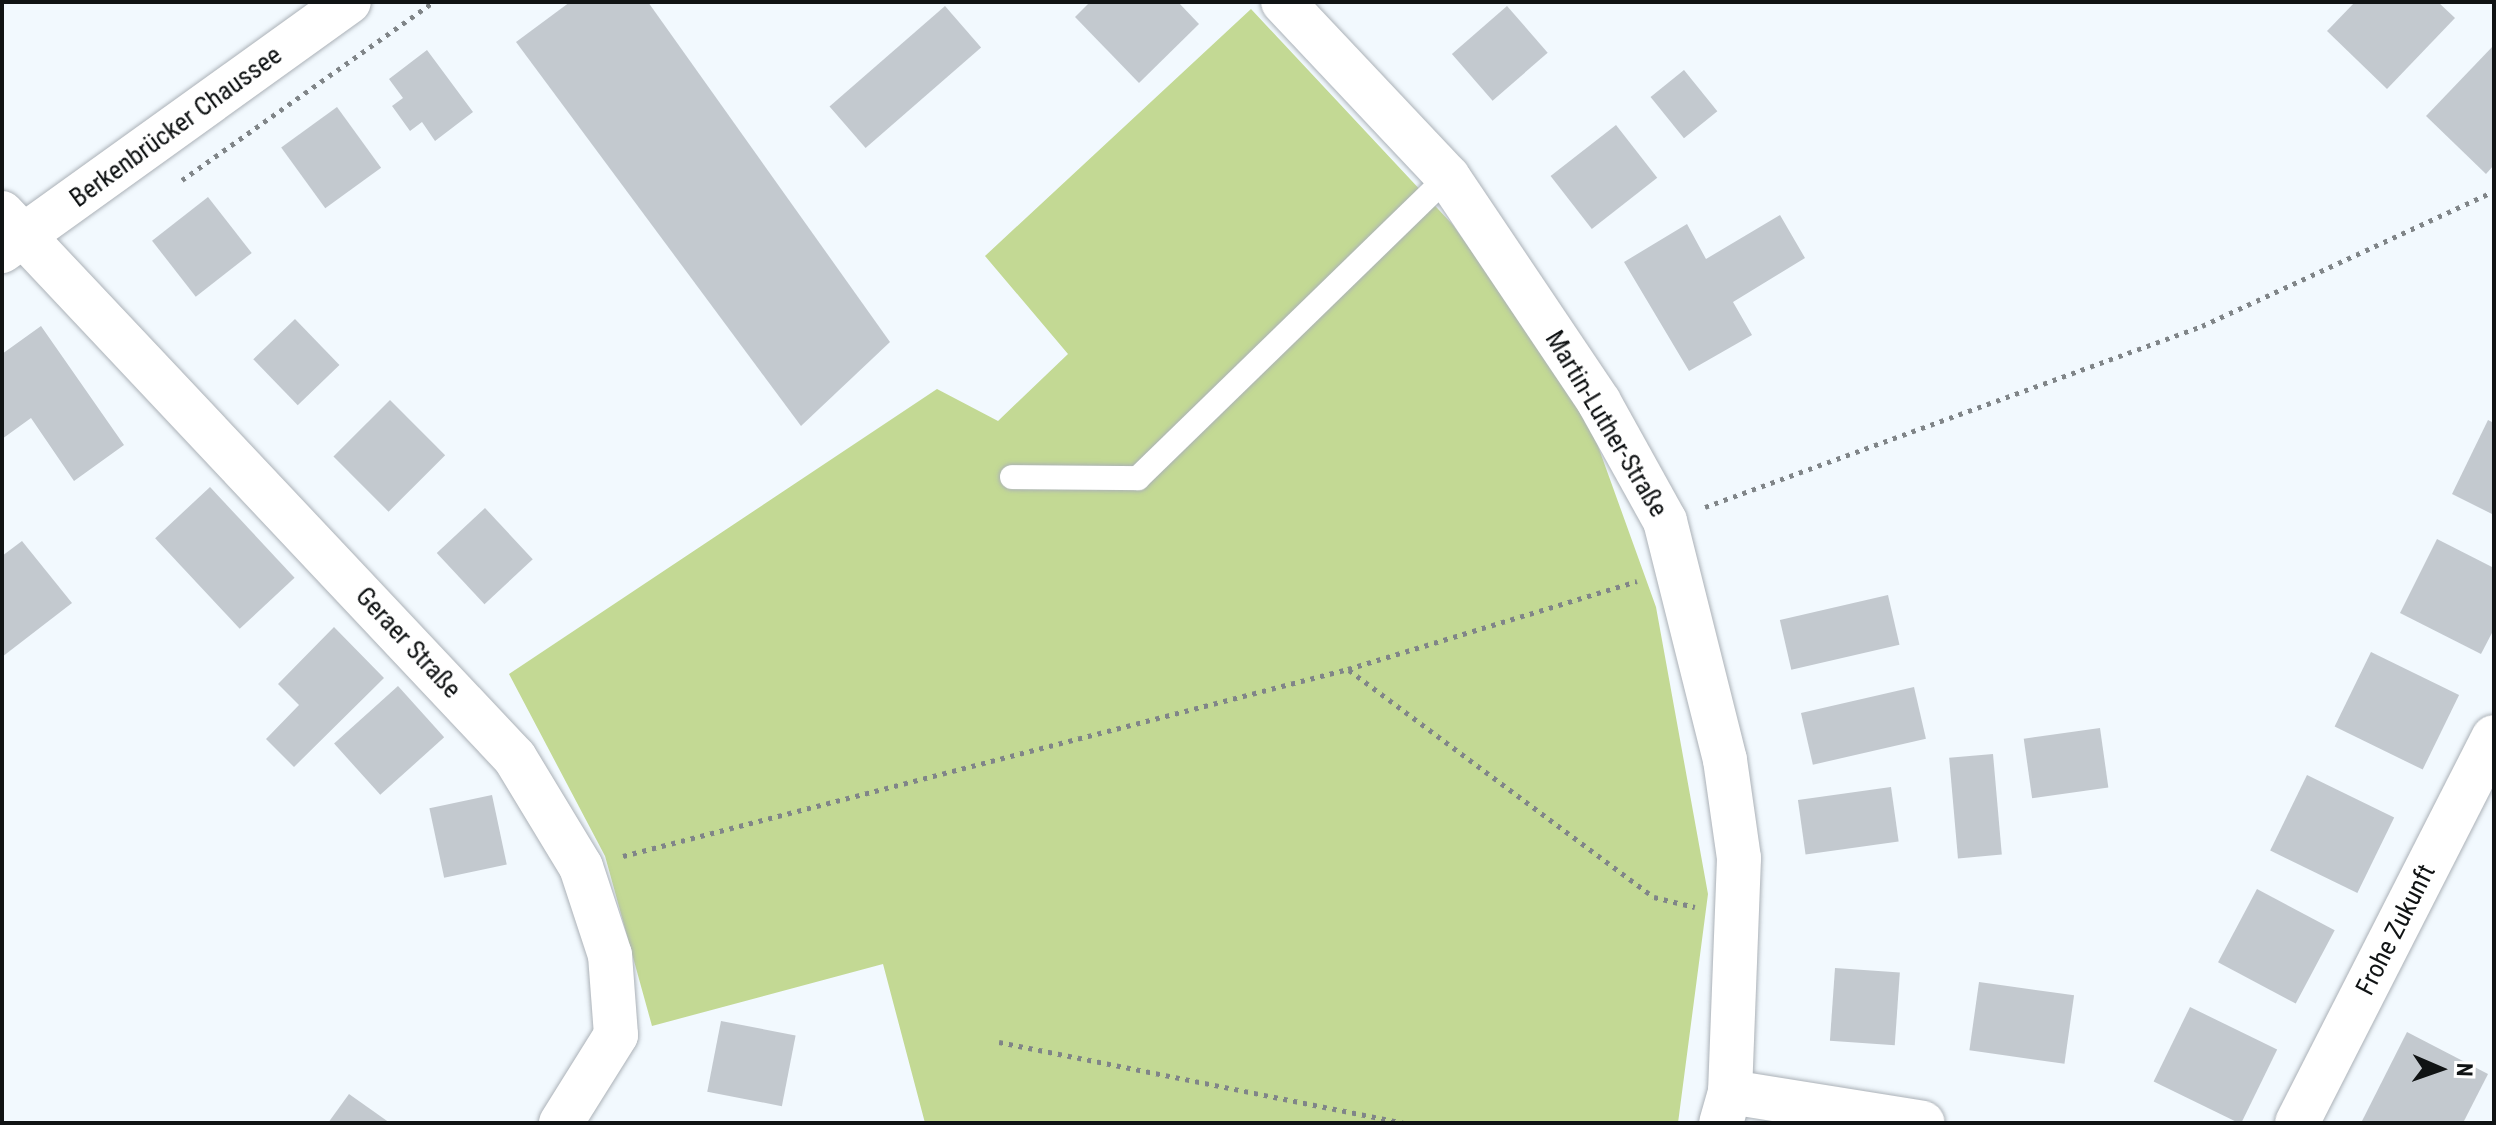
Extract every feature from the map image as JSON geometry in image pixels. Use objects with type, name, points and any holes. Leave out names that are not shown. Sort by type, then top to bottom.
[{"type":"street","name":"Berkenbrücker Chaussee","points":[[9,233],[349,2]]},
{"type":"street","name":"Martin-Luther-Straße","points":[[1283,2],[1448,177],[1599,402],[1665,521],[1680,568],[1725,760],[1740,918],[1726,1108]]},
{"type":"street","name":"Geraer Straße","points":[[9,233],[515,758],[581,867],[610,955],[616,1035],[561,1123]]},
{"type":"street","name":"Frohe Zukunft","points":[[2297,1123],[2494,737]]},
{"type":"street","points":[[1726,1108],[1923,1123]]},
{"type":"lane","points":[[1012,477],[1138,478],[1448,177]]},
{"type":"path","points":[[1665,521],[2202,326],[2494,191]]},
{"type":"path","points":[[581,867],[1348,669],[1680,568]]},
{"type":"path","points":[[1348,669],[1654,897],[1740,918]]},
{"type":"path","points":[[999,1042],[1403,1123]]},
{"type":"green space","points":[[1251,9],[1453,225],[1585,410],[1656,607],[1708,894],[1678,1123],[925,1123],[883,964],[652,1026],[605,856],[509,674],[937,389],[998,421],[1068,354],[985,256]]},
{"type":"building","points":[[570,2],[648,2],[890,342],[801,426],[516,42]]},
{"type":"building","points":[[1090,2],[1178,2],[1199,24],[1139,83],[1075,17]]},
{"type":"building","points":[[2355,2],[2438,2],[2455,18],[2387,89],[2327,31]]},
{"type":"building","points":[[945,6],[981,48],[866,148],[830,106]]},
{"type":"building","points":[[1507,6],[1548,53],[1493,101],[1452,54]]},
{"type":"building","points":[[2494,45],[2494,165],[2486,174],[2426,116]]},
{"type":"building","points":[[427,50],[473,112],[435,141],[422,122],[410,131],[392,106],[403,98],[389,79]]},
{"type":"building","points":[[1684,70],[1717,111],[1684,138],[1651,97]]},
{"type":"building","points":[[337,107],[381,168],[325,208],[281,148]]},
{"type":"building","points":[[1616,125],[1657,178],[1592,229],[1551,176]]},
{"type":"building","points":[[208,197],[252,253],[196,297],[152,241]]},
{"type":"building","points":[[1780,215],[1805,258],[1733,302],[1752,335],[1689,371],[1624,262],[1687,224],[1706,259]]},
{"type":"building","points":[[295,319],[339,365],[298,405],[253,359]]},
{"type":"building","points":[[41,326],[124,445],[74,481],[31,418],[2,439],[2,354]]},
{"type":"building","points":[[390,400],[445,455],[389,512],[333,457]]},
{"type":"building","points":[[2488,420],[2494,423],[2494,515],[2452,494]]},
{"type":"building","points":[[210,487],[295,578],[240,629],[155,538]]},
{"type":"building","points":[[485,508],[533,559],[484,604],[437,553]]},
{"type":"building","points":[[2437,539],[2494,568],[2494,629],[2481,654],[2400,613]]},
{"type":"building","points":[[22,541],[72,603],[2,657],[2,556]]},
{"type":"building","points":[[1888,595],[1899,645],[1791,670],[1780,620]]},
{"type":"building","points":[[334,627],[384,678],[294,767],[266,739],[299,705],[278,684]]},
{"type":"building","points":[[2371,652],[2459,695],[2423,770],[2335,727]]},
{"type":"building","points":[[398,686],[444,737],[380,795],[334,744]]},
{"type":"building","points":[[1914,687],[1926,739],[1813,765],[1801,713]]},
{"type":"building","points":[[2100,728],[2108,787],[2032,798],[2024,739]]},
{"type":"building","points":[[1993,754],[2002,855],[1958,858],[1949,758]]},
{"type":"building","points":[[2307,775],[2394,818],[2357,893],[2270,850]]},
{"type":"building","points":[[1891,787],[1899,841],[1806,855],[1798,800]]},
{"type":"building","points":[[492,795],[507,864],[444,878],[429,808]]},
{"type":"building","points":[[2257,889],[2335,930],[2296,1004],[2218,962]]},
{"type":"building","points":[[1835,968],[1900,973],[1895,1045],[1830,1041]]},
{"type":"building","points":[[1979,982],[2074,995],[2064,1064],[1969,1050]]},
{"type":"building","points":[[2190,1007],[2277,1050],[2241,1123],[2154,1082]]},
{"type":"building","points":[[721,1021],[796,1036],[782,1106],[707,1092]]},
{"type":"building","points":[[2407,1032],[2488,1074],[2463,1123],[2361,1123]]},
{"type":"building","points":[[349,1094],[390,1123],[328,1123]]}]
